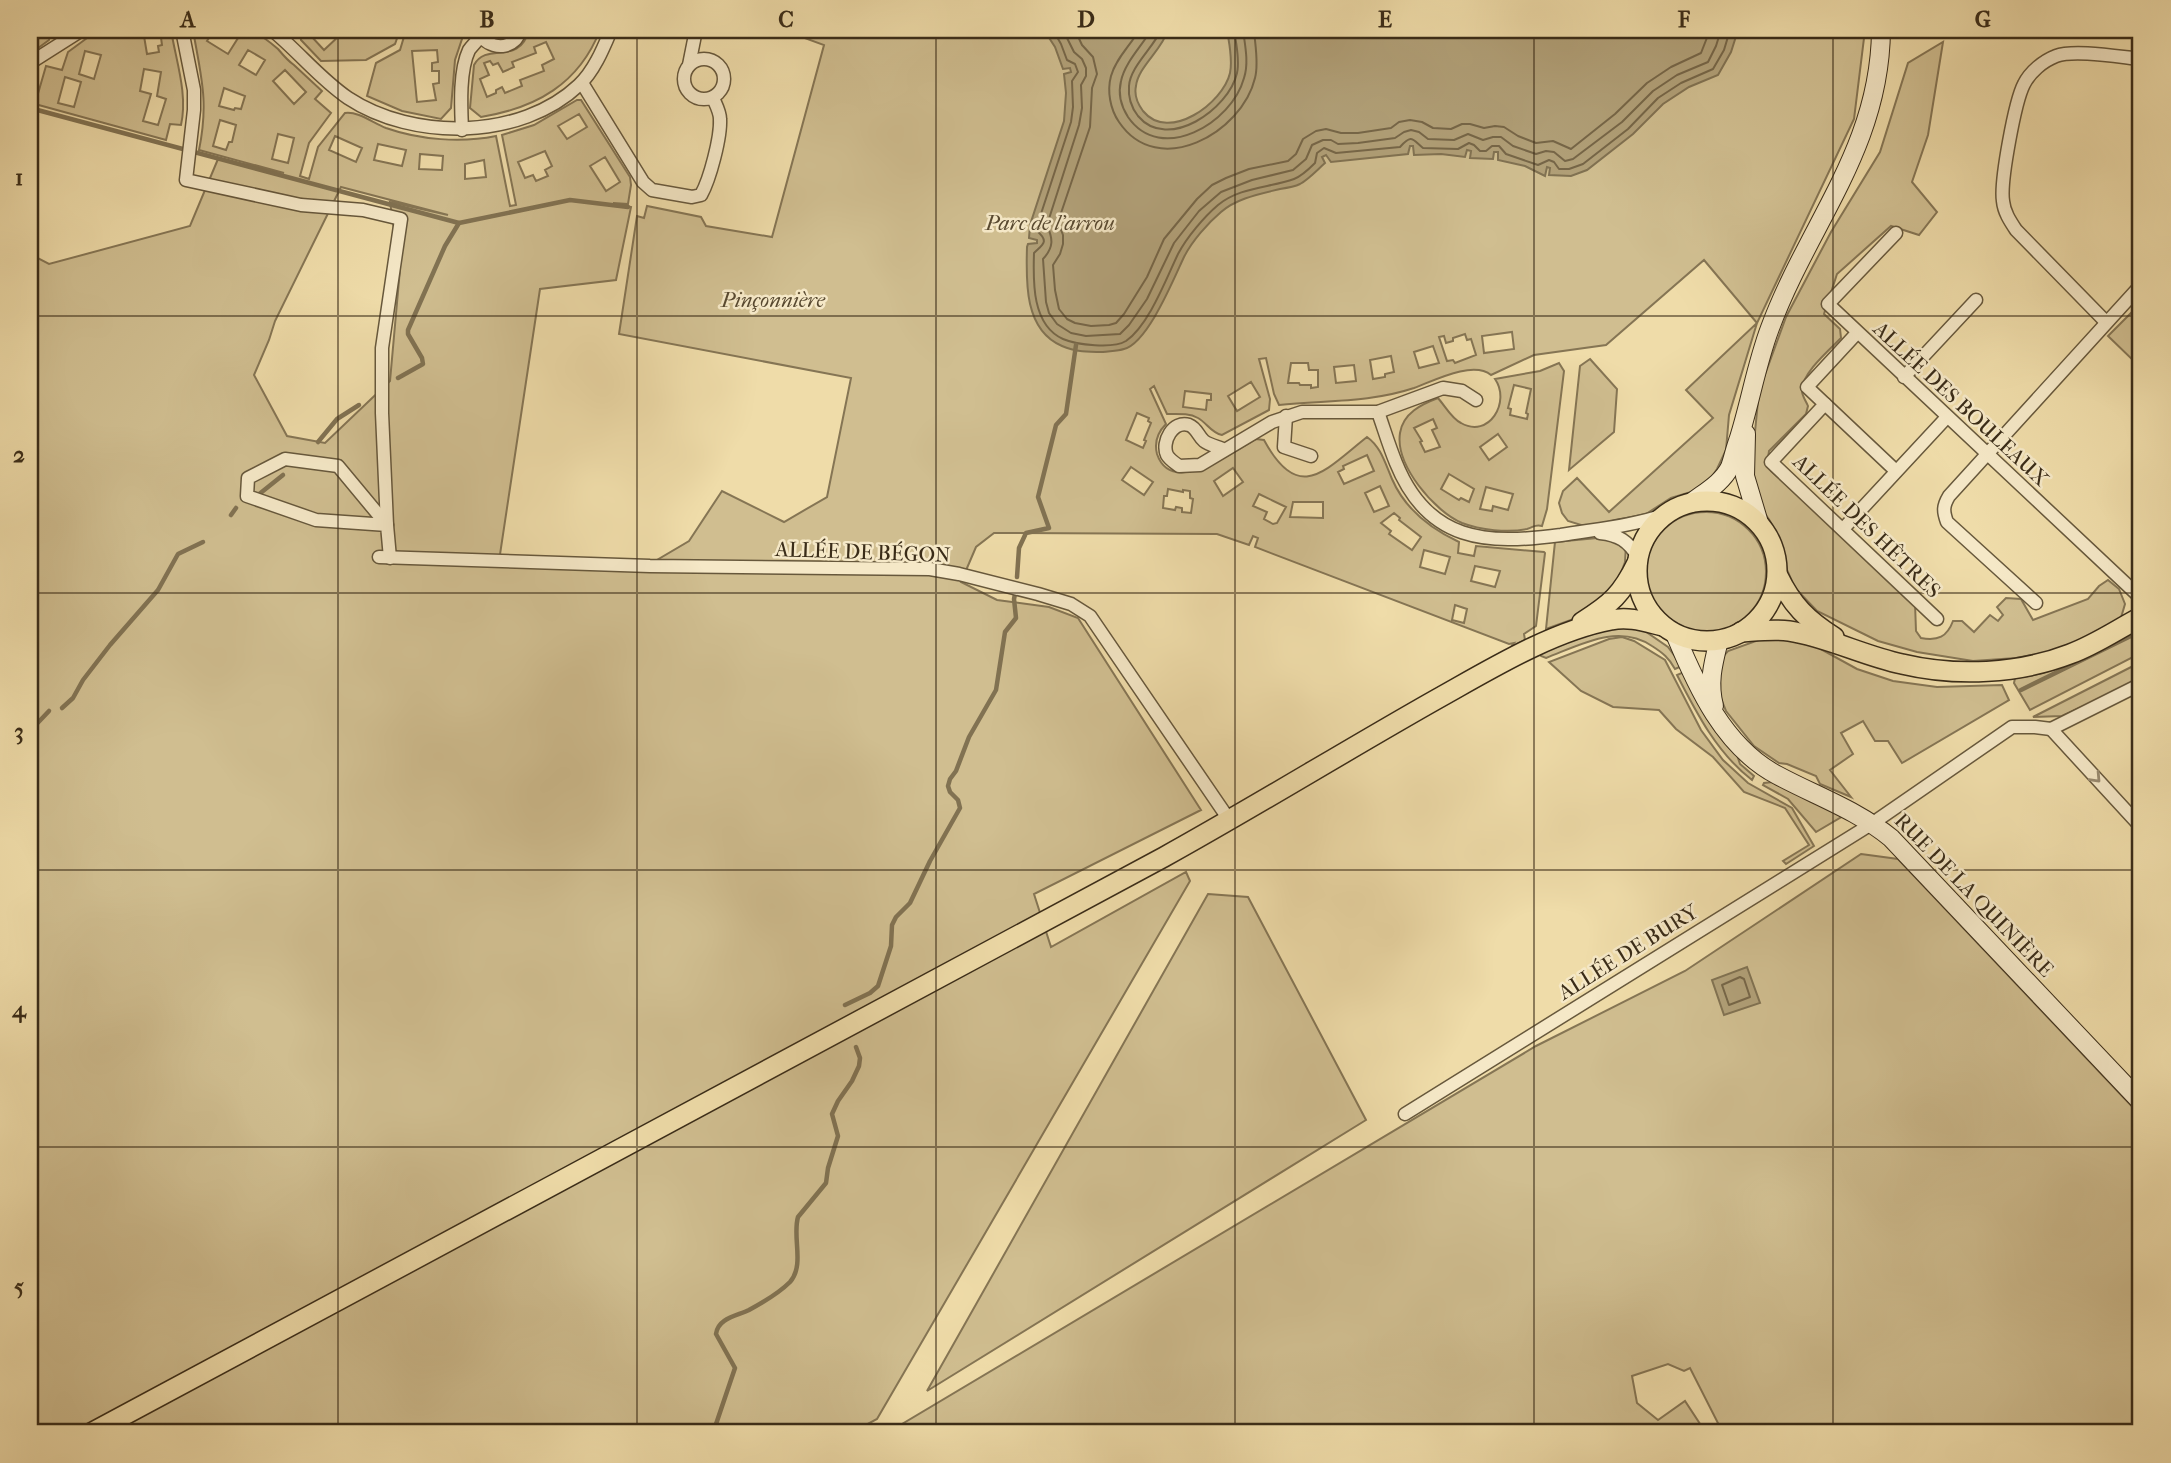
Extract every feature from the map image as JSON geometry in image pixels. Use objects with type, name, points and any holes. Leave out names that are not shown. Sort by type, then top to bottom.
[{"type":"main road","points":[[91,1433],[1230,821],[1347,750],[1533,647],[1611,619],[1626,618],[1704,641],[1719,640],[1741,632],[1753,625],[1770,603],[1777,576],[1774,547],[1759,523],[1750,515],[1728,504],[1703,501],[1691,503],[1667,514],[1648,533],[1628,582],[1616,597],[1561,636]]},
{"type":"main road","points":[[1638,559],[1637,580],[1642,597],[1651,613],[1669,630]]},
{"type":"main road","points":[[1777,576],[1786,593],[1810,621],[1860,651]]},
{"type":"main road","points":[[1741,632],[1786,631],[1901,664],[1938,671],[1978,671],[2043,663],[2073,653],[2141,617]]},
{"type":"street","points":[[182,30],[194,90],[186,180],[301,205],[363,210],[401,219],[382,348],[387,525]]},
{"type":"street","points":[[272,30],[287,34],[307,63],[348,98],[394,120],[418,126],[462,130],[521,118],[565,98],[582,83],[611,30]]},
{"type":"street","points":[[462,130],[464,65],[479,33],[491,45],[504,46],[516,40],[521,30]]},
{"type":"street","points":[[689,65],[701,59],[715,62],[724,73],[723,87],[713,98],[699,99],[687,92],[683,78],[689,65],[696,30]]},
{"type":"street","points":[[1691,503],[1721,480],[1730,467],[1747,414],[1756,369],[1784,294],[1848,169],[1864,131],[1874,96],[1881,54],[1881,30]]},
{"type":"street","points":[[30,63],[74,32]]},
{"type":"street","points":[[2106,322],[2016,230],[2007,216],[2002,184],[2018,101],[2033,72],[2057,56],[2070,53],[2141,59]]},
{"type":"street","points":[[582,83],[643,182],[652,190],[692,197],[701,195],[706,186],[720,130],[720,115],[713,98]]},
{"type":"street","name":"ALLÉE DES BOULEAUX","points":[[1896,233],[1828,304],[2141,598]]},
{"type":"street","points":[[2036,603],[1947,522],[1943,511],[1949,496],[2141,286]]},
{"type":"street","points":[[1905,377],[1976,300]]},
{"type":"street","points":[[1857,333],[1807,387],[1896,471]]},
{"type":"street","points":[[1225,450],[1204,441],[1189,425],[1180,425],[1170,433],[1165,443],[1167,457],[1179,466],[1200,465],[1286,416],[1303,412],[1378,412],[1443,388],[1462,391],[1476,400]]},
{"type":"street","name":"ALLÉE DES HÊTRES","points":[[1825,404],[1771,461],[1937,619]]},
{"type":"street","points":[[1378,412],[1396,465],[1420,503],[1444,524],[1463,534],[1507,541],[1644,522],[1667,514]]},
{"type":"street","points":[[1747,414],[1745,476],[1759,523]]},
{"type":"street","points":[[1286,416],[1284,447],[1311,456]]},
{"type":"street","points":[[1843,529],[1947,417]]},
{"type":"street","points":[[285,459],[338,466],[387,525],[316,520],[247,496],[248,478],[285,459]]},
{"type":"street","name":"ALLÉE DE BÉGON","points":[[387,525],[384,557],[664,566],[930,569],[959,574],[1071,604],[1090,616],[1230,821]]},
{"type":"street","points":[[1579,532],[1613,534],[1626,541],[1638,559]]},
{"type":"street","name":"RUE DE LA QUINIÈRE","points":[[1669,630],[1703,697],[1738,744],[1758,763],[1777,775],[1872,823],[1891,838],[2138,1091]]},
{"type":"street","name":"RUE DE LA QUINIÈRE","points":[[1719,640],[1712,665],[1710,689],[1713,705],[1721,722]]},
{"type":"street","points":[[2141,684],[2052,729],[2141,827]]},
{"type":"street","name":"ALLÉE DE BURY","points":[[1405,1114],[1872,823],[2012,727],[2052,729]]},
{"type":"green space","points":[[30,30],[51,30],[49,40],[30,54]]},
{"type":"green space","points":[[98,30],[143,30],[147,54],[159,52],[158,46],[162,45],[160,30],[171,30],[182,89],[181,125],[170,124],[166,140],[35,104],[46,66],[62,70],[68,52]],"holes":[[[85,51],[101,55],[94,79],[79,74]],[[144,69],[161,72],[157,96],[166,99],[158,125],[143,121],[151,94],[140,91]],[[65,77],[81,82],[74,107],[58,103]]]},
{"type":"green space","points":[[193,30],[214,30],[207,41],[228,54],[238,38],[221,30],[252,32],[278,49],[322,91],[315,99],[331,113],[309,143],[300,176],[309,179],[318,147],[345,113],[350,113],[386,128],[427,138],[455,140],[496,136],[510,206],[516,205],[502,135],[534,125],[581,100],[630,177],[628,204],[613,203],[631,207],[616,280],[540,289],[499,561],[650,564],[689,541],[722,491],[784,522],[827,497],[851,378],[619,334],[637,216],[644,218],[647,206],[701,217],[706,226],[772,237],[824,45],[783,30],[1865,30],[1854,119],[1757,323],[1704,260],[1606,345],[1534,355],[1491,375],[1483,371],[1464,371],[1397,393],[1279,405],[1266,358],[1259,359],[1270,399],[1269,410],[1222,435],[1195,416],[1167,414],[1154,386],[1150,389],[1166,424],[1157,438],[1157,454],[1165,466],[1176,472],[1189,472],[1219,461],[1256,439],[1264,440],[1289,472],[1301,476],[1313,475],[1338,461],[1367,437],[1379,450],[1404,500],[1428,524],[1459,542],[1458,553],[1474,556],[1476,546],[1544,552],[1536,626],[1524,634],[1525,640],[1510,648],[1514,643],[1509,644],[1255,547],[1258,538],[1253,536],[1249,545],[1217,534],[994,533],[976,547],[961,582],[997,600],[1049,607],[1078,618],[1201,810],[1034,894],[1051,947],[1186,872],[1190,881],[877,1419],[851,1433],[30,1433],[30,254],[49,264],[190,226],[218,159],[284,173],[199,150],[204,103]],"holes":[[[248,50],[265,60],[256,75],[239,65]],[[285,70],[306,92],[294,104],[273,81]],[[224,88],[245,96],[241,109],[219,106]],[[579,114],[587,127],[567,139],[558,126]],[[220,120],[236,125],[232,142],[229,142],[226,150],[213,146]],[[278,134],[294,138],[288,163],[272,159]],[[335,136],[362,148],[356,162],[329,150]],[[378,144],[406,150],[402,166],[374,160]],[[545,151],[552,166],[545,170],[548,176],[536,181],[533,175],[525,178],[518,162]],[[420,154],[443,156],[442,170],[419,169]],[[605,157],[620,182],[606,191],[590,166]],[[484,160],[486,177],[465,179],[465,164]],[[341,187],[448,215],[390,202],[400,269],[390,381],[325,443],[287,436],[254,375],[275,321]],[[1512,332],[1514,349],[1484,353],[1482,336]],[[1465,334],[1467,340],[1471,339],[1476,355],[1455,363],[1453,360],[1447,361],[1439,337],[1444,336],[1446,343]],[[1433,346],[1439,363],[1419,368],[1414,352]],[[1391,356],[1394,372],[1385,374],[1385,377],[1373,379],[1370,360]],[[1291,363],[1308,363],[1309,370],[1318,370],[1318,387],[1311,388],[1311,385],[1288,383]],[[1354,365],[1356,381],[1336,383],[1334,367]],[[1251,382],[1260,397],[1237,411],[1228,396]],[[1185,391],[1211,394],[1211,400],[1207,400],[1206,410],[1183,407]],[[1137,413],[1149,418],[1151,423],[1144,440],[1146,441],[1143,448],[1126,440]],[[1367,455],[1374,471],[1344,484],[1338,472],[1344,469],[1343,466]],[[1131,467],[1153,482],[1144,495],[1122,480]],[[1233,468],[1243,482],[1223,496],[1214,481]],[[1380,486],[1389,506],[1374,512],[1365,493]],[[1168,489],[1190,491],[1190,498],[1193,499],[1191,513],[1182,512],[1182,508],[1176,507],[1175,510],[1163,508]],[[1259,494],[1286,507],[1277,523],[1273,524],[1264,519],[1267,512],[1253,506]],[[1293,502],[1323,502],[1323,518],[1290,517]],[[1394,513],[1421,537],[1412,550],[1389,534],[1391,531],[1381,523]],[[1424,550],[1450,557],[1445,574],[1420,567]],[[1475,566],[1500,571],[1495,587],[1471,581]],[[1455,605],[1467,609],[1464,623],[1452,620]]]},
{"type":"green space","points":[[300,30],[321,30],[311,36],[324,50],[340,35],[335,30],[354,30],[361,35],[365,30],[400,30],[395,44],[366,60],[321,61],[301,40]]},
{"type":"green space","points":[[406,30],[424,30],[441,37],[444,30],[465,30],[455,60],[451,108],[441,119],[402,111],[367,96],[376,63],[400,50]],"holes":[[[437,50],[438,62],[432,63],[432,71],[439,71],[439,83],[433,84],[436,100],[417,102],[412,51]]]},
{"type":"green space","points":[[529,30],[557,30],[558,35],[576,34],[576,30],[600,30],[580,65],[568,79],[553,90],[520,107],[481,117],[470,108],[474,65],[487,55],[518,48]],"holes":[[[546,42],[554,59],[542,65],[544,71],[520,80],[522,86],[505,93],[502,87],[487,97],[480,79],[489,75],[484,63],[498,63],[503,72],[514,67],[512,62],[536,53],[534,47]]]},
{"type":"green space","points":[[1943,42],[1928,135],[1912,182],[1937,212],[1919,235],[1891,226],[1837,274],[1824,314],[1840,329],[1841,338],[1806,377],[1802,391],[1808,406],[1806,414],[1769,451],[1768,458],[1771,471],[1915,603],[1916,631],[1921,638],[1941,637],[1953,621],[1962,621],[1974,632],[1990,615],[1998,621],[2003,615],[1997,607],[2006,598],[2021,599],[2033,620],[2088,599],[2108,580],[2119,589],[2125,604],[2120,621],[2069,648],[2016,658],[1973,661],[1917,652],[1878,641],[1817,611],[1795,588],[1787,570],[1783,548],[1770,521],[1755,499],[1751,454],[1759,391],[1786,317],[1831,232],[1880,152],[1908,63]]},
{"type":"green space","points":[[2141,306],[2141,317],[2133,326],[2141,334],[2141,368],[2108,336]]},
{"type":"green space","points":[[1757,323],[1729,415],[1726,450],[1708,483],[1671,498],[1646,514],[1592,525],[1568,521],[1559,503],[1563,491],[1577,478],[1609,512],[1713,418],[1686,390]]},
{"type":"green space","points":[[1590,359],[1617,389],[1614,432],[1569,470],[1580,366]]},
{"type":"green space","points":[[1559,363],[1564,371],[1547,509],[1542,526],[1511,531],[1494,530],[1462,523],[1451,517],[1429,498],[1410,472],[1400,446],[1400,433],[1405,420],[1420,406],[1438,398],[1458,421],[1471,427],[1480,426],[1495,416],[1499,407],[1499,388],[1495,379],[1540,371]],"holes":[[[1514,385],[1531,389],[1527,419],[1510,415],[1511,409],[1508,408]],[[1433,419],[1437,428],[1432,430],[1440,447],[1425,452],[1414,428]],[[1498,434],[1507,447],[1489,460],[1480,447]],[[1449,474],[1474,489],[1469,502],[1461,498],[1459,500],[1441,489]],[[1486,487],[1513,494],[1508,510],[1493,506],[1492,511],[1480,509]]]},
{"type":"green space","points":[[1706,512],[1729,517],[1748,530],[1761,549],[1766,572],[1761,595],[1748,614],[1729,627],[1706,632],[1683,627],[1664,614],[1651,595],[1646,572],[1651,549],[1664,530],[1683,517]]},
{"type":"green space","points":[[1608,537],[1626,545],[1625,562],[1615,589],[1582,616],[1546,629],[1555,542]]},
{"type":"green space","points":[[1600,626],[1639,627],[1668,647],[1682,666],[1675,669],[1656,649],[1639,639],[1626,636],[1599,638],[1546,658],[1539,653]]},
{"type":"green space","points":[[2141,627],[2141,653],[2030,710],[2014,683],[2015,678],[2064,665]]},
{"type":"green space","points":[[1622,637],[1634,641],[1665,660],[1701,730],[1723,760],[1748,783],[1792,808],[1814,846],[1786,864],[1783,861],[1809,845],[1785,808],[1744,792],[1713,757],[1676,729],[1659,710],[1613,707],[1581,691],[1549,662],[1609,639]]},
{"type":"green space","points":[[1767,637],[1808,642],[1857,669],[1893,681],[1937,687],[2002,685],[2009,700],[1902,763],[1888,741],[1875,741],[1863,721],[1841,733],[1853,754],[1830,770],[1851,797],[1820,784],[1816,776],[1779,763],[1754,746],[1726,711],[1717,689],[1720,660],[1728,651]]},
{"type":"green space","points":[[2141,662],[2141,680],[2062,716],[2033,717]]},
{"type":"green space","points":[[1684,672],[1707,718],[1737,755],[1740,764],[1754,776],[1752,780],[1728,758],[1709,732],[1677,675]]},
{"type":"green space","points":[[1773,782],[1843,816],[1816,832],[1788,799],[1763,785]]},
{"type":"green space","points":[[1861,854],[1898,859],[2141,1116],[2141,1433],[1723,1433],[1690,1368],[1684,1371],[1668,1364],[1632,1376],[1637,1403],[1658,1420],[1685,1401],[1706,1433],[887,1433],[1536,1046],[1685,971]]},
{"type":"green space","points":[[1208,894],[1248,897],[1366,1120],[927,1391]]},
{"type":"water","points":[[1044,30],[1168,30],[1161,45],[1141,72],[1135,93],[1143,111],[1154,120],[1167,123],[1194,115],[1206,107],[1225,85],[1231,62],[1227,30],[1738,30],[1731,52],[1718,75],[1689,87],[1663,104],[1633,134],[1587,170],[1571,176],[1549,175],[1550,168],[1547,167],[1545,176],[1525,166],[1498,160],[1498,152],[1494,152],[1493,159],[1470,158],[1471,151],[1467,150],[1465,157],[1414,155],[1413,146],[1410,146],[1408,154],[1331,162],[1326,155],[1322,157],[1325,163],[1300,184],[1241,200],[1216,216],[1187,251],[1151,323],[1133,344],[1124,349],[1087,352],[1062,346],[1040,329],[1034,317],[1028,289],[1027,247],[1028,244],[1037,243],[1037,240],[1029,238],[1030,225],[1064,121],[1064,74],[1071,72],[1070,68],[1063,69],[1055,47]]},
{"type":"water","points":[[1747,967],[1760,1003],[1724,1015],[1712,980]]},
{"type":"waterway","points":[[30,108],[459,223],[570,200],[628,207]]},
{"type":"waterway","points":[[398,378],[423,364],[408,330],[445,246],[459,223]]},
{"type":"waterway","points":[[1017,577],[1019,548],[1026,533],[1049,528],[1038,497],[1056,425],[1066,414],[1076,345]]},
{"type":"waterway","points":[[318,442],[337,419],[359,405]]},
{"type":"waterway","points":[[258,495],[283,475]]},
{"type":"waterway","points":[[231,515],[236,508]]},
{"type":"waterway","points":[[62,708],[73,698],[83,680],[110,645],[158,590],[178,554],[203,542]]},
{"type":"waterway","points":[[845,1005],[878,986],[891,946],[892,925],[910,903],[960,808],[948,786],[969,737],[996,690],[1005,632],[1016,618],[1015,594]]},
{"type":"waterway","points":[[2021,690],[2141,631]]},
{"type":"waterway","points":[[30,731],[49,711]]},
{"type":"waterway","points":[[713,1433],[735,1368],[716,1334],[720,1324],[776,1293],[790,1282],[794,1275],[798,1259],[798,1217],[826,1183],[838,1136],[832,1114],[859,1066],[860,1058],[856,1047]]},
{"type":"park label","name":"Parc de l'arrou","points":[[1050,223]]},
{"type":"park label","name":"Pinçonnière","points":[[773,300]]}]
